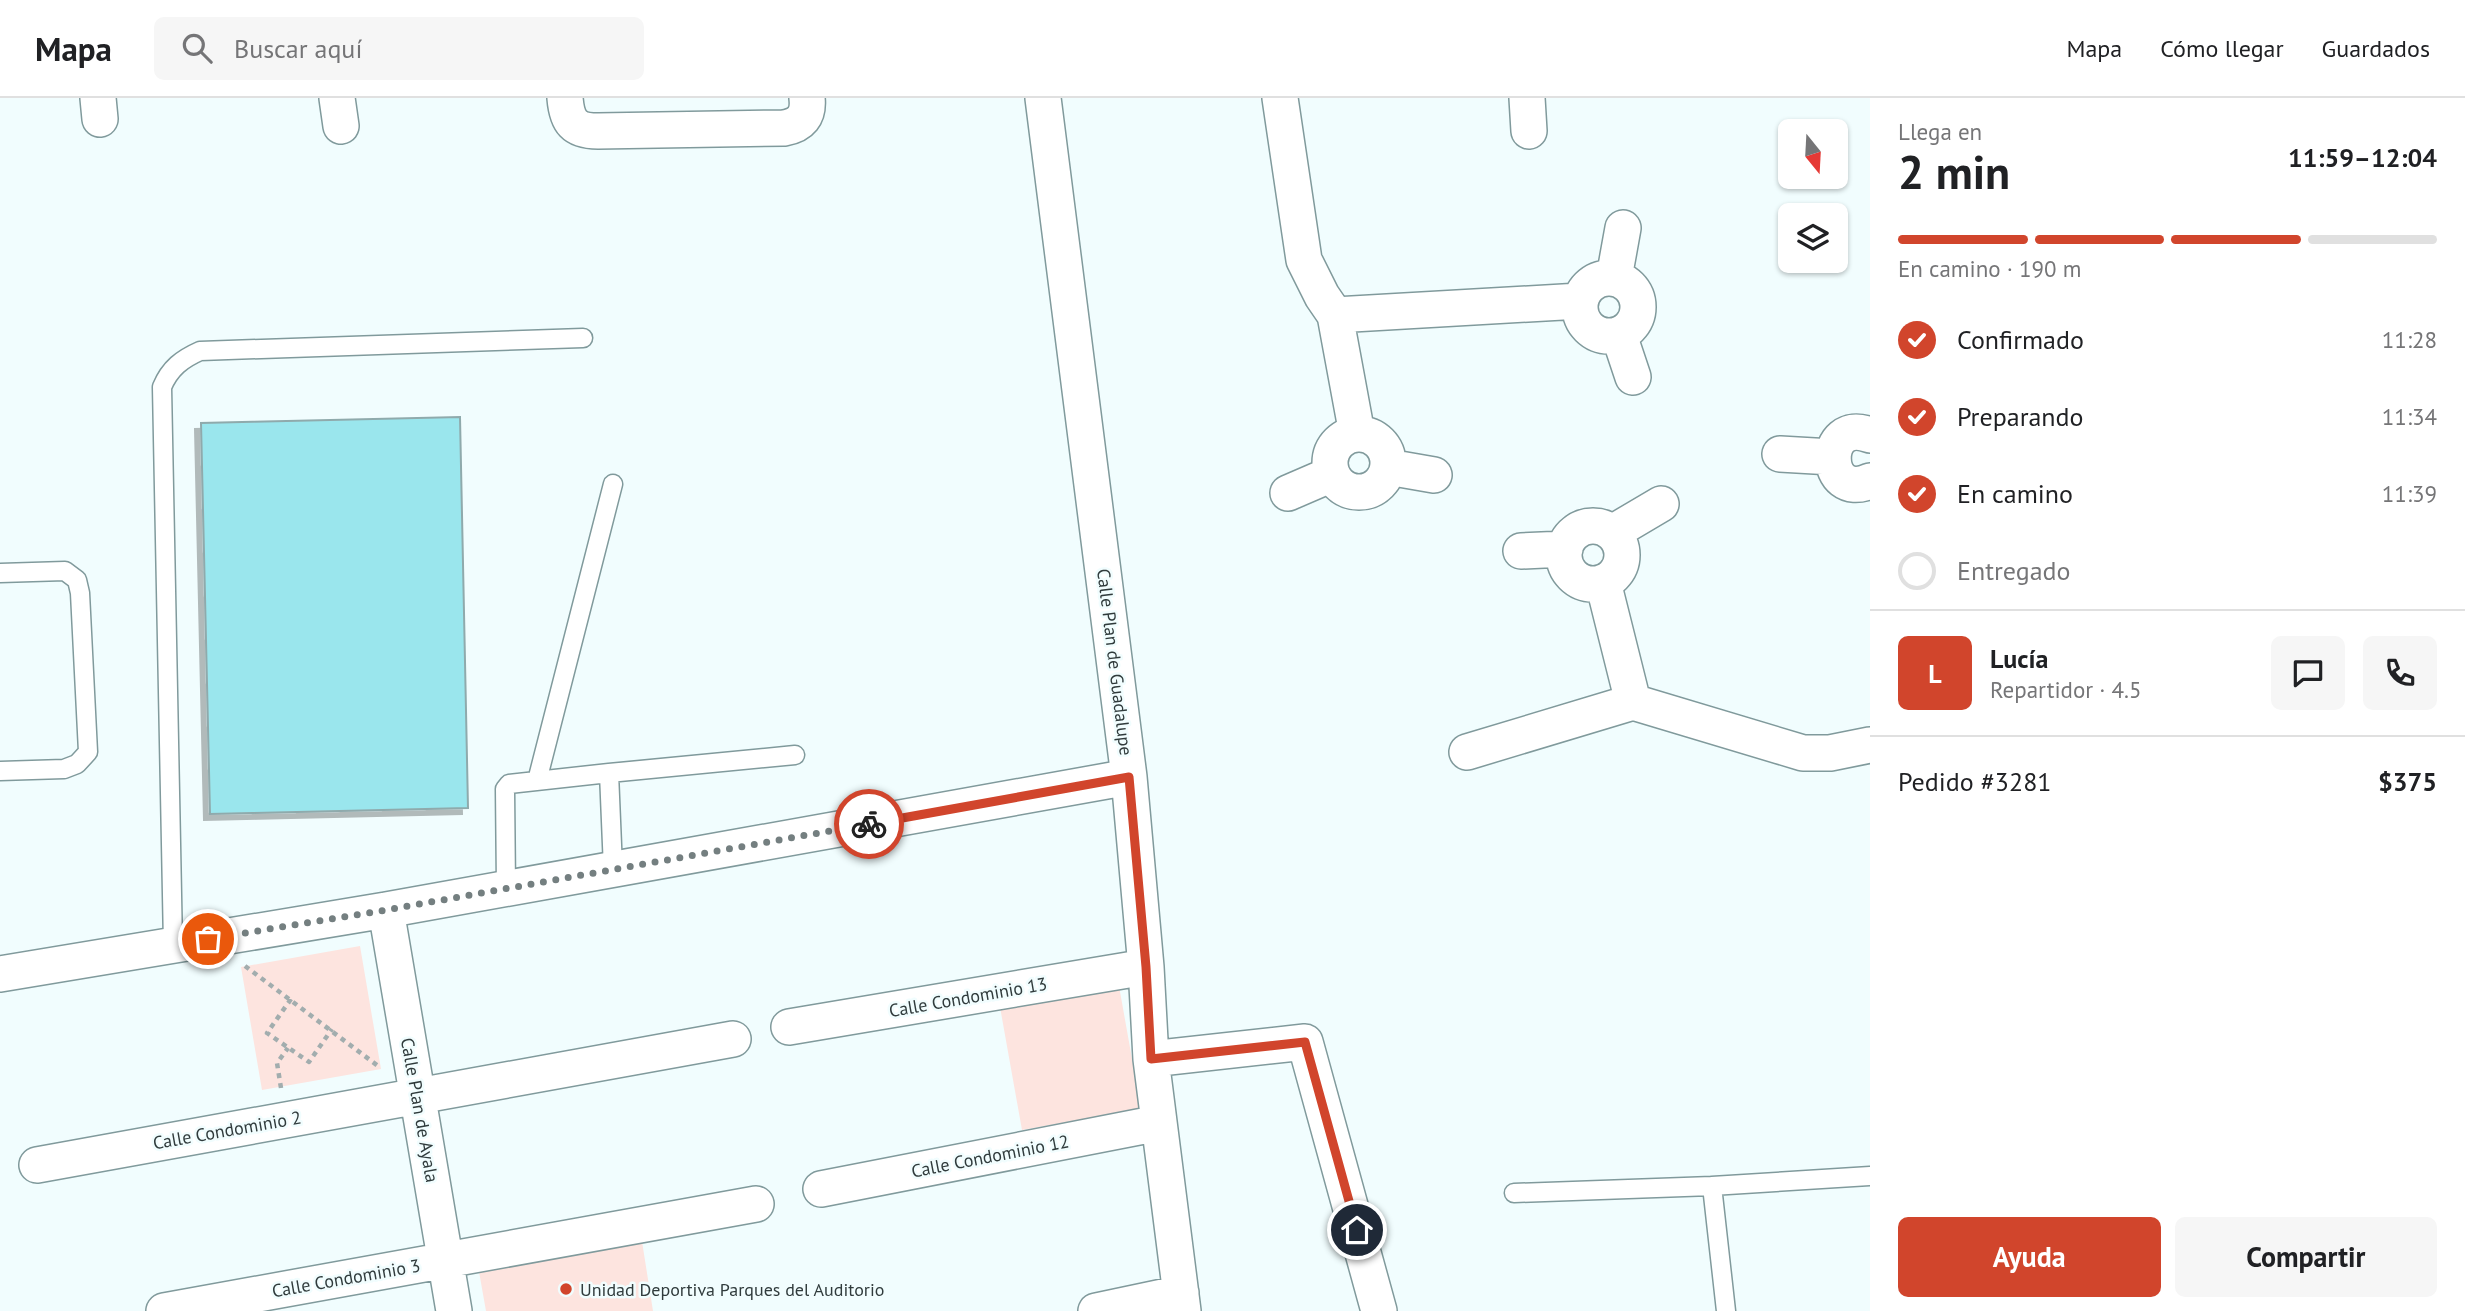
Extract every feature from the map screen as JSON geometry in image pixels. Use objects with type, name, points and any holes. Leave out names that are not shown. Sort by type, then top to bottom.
[{"type":"street","name":"Calle Plan de Guadalupe","points":[[1043,98],[1129,777],[1146,967],[1151,1059],[1182,1302]]},
{"type":"street","points":[[1280,98],[1304,260],[1335,316],[1357,434]]},
{"type":"street","points":[[570,112],[586,131],[598,131],[785,128],[794,126],[805,109]]},
{"type":"street","points":[[1614,278],[1623,228]]},
{"type":"street","points":[[1614,278],[1628,285],[1638,302],[1635,321],[1619,335],[1600,335],[1588,328],[1581,318],[1580,301],[1586,288],[1598,280],[1614,278]]},
{"type":"street","points":[[1335,316],[1580,301]]},
{"type":"street","points":[[1619,335],[1633,377]]},
{"type":"street","points":[[1868,429],[1850,433],[1841,439],[1832,457],[1833,467],[1846,482],[1856,485],[1870,481]]},
{"type":"street","points":[[1364,435],[1378,441],[1388,458],[1388,467],[1385,477],[1369,491],[1350,491],[1338,484],[1332,474],[1330,457],[1336,444],[1348,436],[1364,435]]},
{"type":"street","points":[[1780,454],[1832,457]]},
{"type":"street","points":[[1388,467],[1434,475]]},
{"type":"street","points":[[1288,493],[1332,474]]},
{"type":"street","points":[[1612,533],[1661,504]]},
{"type":"street","points":[[1590,526],[1602,527],[1612,533],[1621,545],[1622,560],[1616,574],[1603,582],[1588,584],[1574,577],[1565,564],[1564,549],[1570,538],[1578,530],[1590,526]]},
{"type":"street","points":[[1521,551],[1564,549]]},
{"type":"street","points":[[1603,582],[1633,702]]},
{"type":"street","points":[[1467,752],[1633,702],[1803,753],[1829,753],[1870,745]]},
{"type":"street","points":[[0,974],[386,910],[1129,777]]},
{"type":"street","name":"Calle Plan de Ayala","points":[[386,910],[454,1311]]},
{"type":"street","name":"Calle Condominio 13","points":[[789,1027],[1146,967]]},
{"type":"street","points":[[417,1096],[733,1039]]},
{"type":"street","points":[[1151,1059],[1305,1042],[1379,1311]]},
{"type":"street","name":"Calle Condominio 2","points":[[37,1165],[417,1096]]},
{"type":"street","name":"Calle Condominio 12","points":[[821,1189],[1159,1123]]},
{"type":"street","points":[[445,1260],[756,1204]]},
{"type":"street","name":"Calle Condominio 3","points":[[164,1311],[445,1260]]},
{"type":"street","points":[[1096,1311],[1182,1302]]},
{"type":"lane","points":[[173,945],[162,387],[166,377],[175,366],[200,351],[583,338]]},
{"type":"lane","points":[[537,781],[613,484]]},
{"type":"lane","points":[[0,573],[65,571],[77,580],[80,593],[88,752],[77,764],[64,769],[0,771]]},
{"type":"lane","points":[[506,888],[505,789],[509,784],[795,755]]},
{"type":"lane","points":[[609,773],[613,869]]},
{"type":"lane","points":[[1514,1193],[1712,1186],[1870,1176]]},
{"type":"lane","points":[[1712,1186],[1726,1311]]},
{"type":"path","points":[[208,939],[417,1096]]},
{"type":"path","points":[[291,999],[267,1033],[309,1062],[332,1030]]},
{"type":"path","points":[[287,1119],[277,1063],[288,1048]]},
{"type":"shaded area","points":[[360,946],[381,1069],[262,1090],[241,967]]},
{"type":"shaded area","points":[[1119,986],[1141,1109],[1022,1130],[1000,1007]]},
{"type":"shaded area","name":"Unidad Deportiva Parques del Auditorio","points":[[641,1235],[653,1311],[486,1311],[478,1266]]},
{"type":"building","points":[[460,417],[468,808],[210,814],[201,423]]},
{"type":"way so far","points":[[208,939],[869,824]]},
{"type":"place","name":"Unidad Deportiva Parques del Auditorio","points":[[566,1289]]},
{"type":"route","points":[[869,824],[1129,777],[1146,967],[1151,1059],[1305,1042],[1357,1230]]}]
